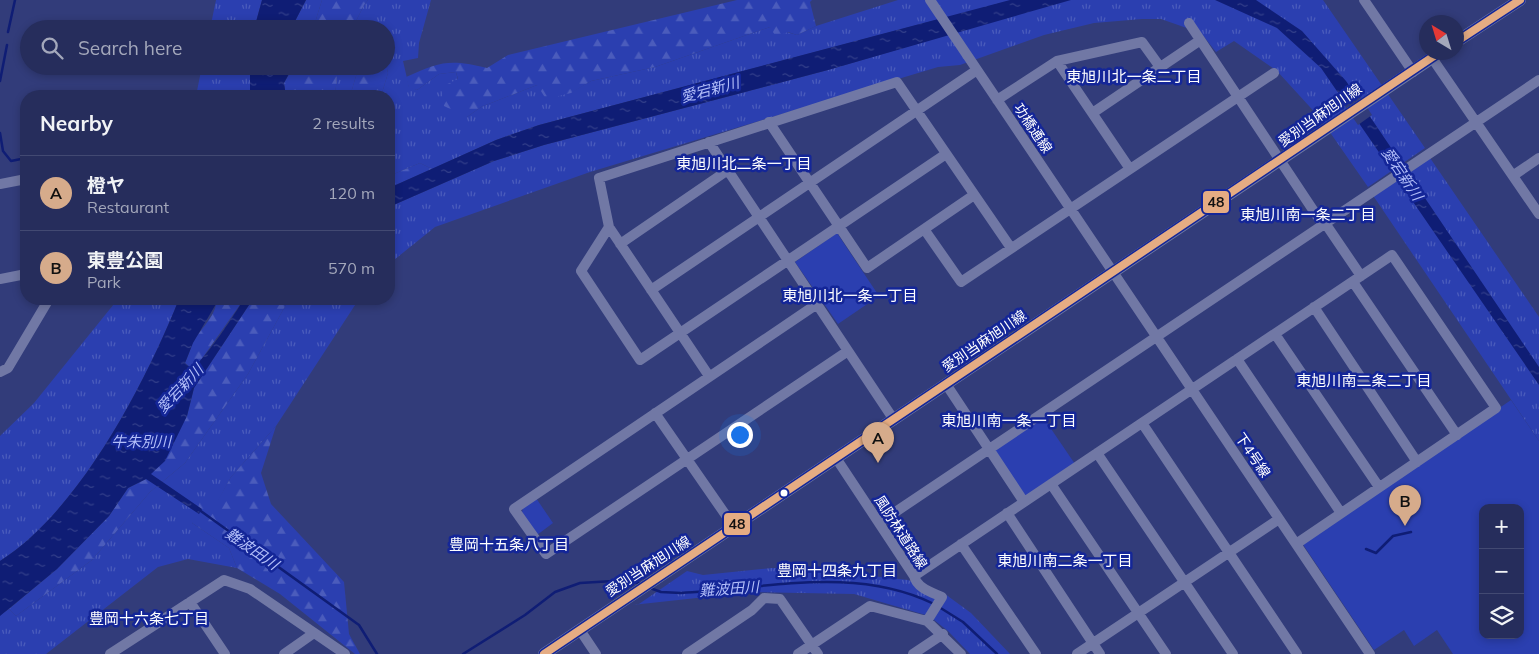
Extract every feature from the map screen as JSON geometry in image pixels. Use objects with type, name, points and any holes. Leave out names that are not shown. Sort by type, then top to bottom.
[{"type":"main road","points":[[1464,37],[1520,0]]},
{"type":"main road","name":"愛別当麻旭川線","points":[[544,654],[1430,60]]},
{"type":"street","points":[[1368,1],[1413,72]]},
{"type":"street","name":"功橋通線","points":[[931,2],[1114,272]]},
{"type":"street","points":[[1189,23],[1280,162],[1324,224],[1457,435]]},
{"type":"street","points":[[1094,112],[1199,41]]},
{"type":"street","points":[[997,100],[1058,61],[1142,42],[1160,67]]},
{"type":"street","points":[[1440,60],[1476,122],[1539,214]]},
{"type":"street","points":[[1058,61],[1094,112],[1130,169]]},
{"type":"street","points":[[651,290],[977,70]]},
{"type":"street","points":[[924,229],[961,282],[1274,74]]},
{"type":"street","points":[[880,523],[1539,80]]},
{"type":"street","points":[[709,376],[609,227],[599,178],[897,82],[1010,248]]},
{"type":"street","points":[[769,122],[867,268],[974,195]]},
{"type":"street","points":[[709,142],[894,420]]},
{"type":"street","points":[[609,227],[581,271],[640,360],[946,154]]},
{"type":"street","points":[[1514,175],[1539,158]]},
{"type":"street","points":[[620,244],[728,170]]},
{"type":"street","points":[[0,184],[20,180]]},
{"type":"street","points":[[914,576],[1392,255],[1496,408],[1296,544]]},
{"type":"street","name":"下4号線","points":[[1114,272],[1370,654]]},
{"type":"street","points":[[0,279],[20,275]]},
{"type":"street","points":[[817,304],[514,509],[546,554],[848,351]]},
{"type":"street","points":[[0,372],[8,368],[45,305]]},
{"type":"street","points":[[1314,307],[1417,462]]},
{"type":"street","points":[[1275,334],[1379,487]]},
{"type":"street","points":[[1236,359],[1341,513]]},
{"type":"street","points":[[946,384],[1024,502]]},
{"type":"street","points":[[655,413],[734,527]]},
{"type":"street","points":[[1142,423],[1296,654]]},
{"type":"street","points":[[1097,453],[1232,654]]},
{"type":"street","name":"風防林道路線","points":[[836,458],[916,581],[921,587],[942,597],[929,617]]},
{"type":"street","points":[[1051,484],[1166,654]]},
{"type":"street","points":[[1007,513],[1100,654]]},
{"type":"street","points":[[1077,654],[1279,519]]},
{"type":"street","points":[[962,544],[1036,654]]},
{"type":"street","points":[[110,654],[224,580],[250,589],[345,654]]},
{"type":"street","points":[[687,654],[752,610],[764,598],[780,599],[818,654]]},
{"type":"street","points":[[190,602],[221,652]]},
{"type":"street","points":[[798,654],[870,606],[929,617],[961,654]]},
{"type":"street","points":[[580,630],[596,654]]},
{"type":"street","points":[[284,654],[314,633]]},
{"type":"street","points":[[913,654],[943,634]]},
{"type":"green space","points":[[216,0],[262,0],[256,20],[212,20]]},
{"type":"green space","points":[[306,0],[322,0],[316,20],[296,20]]},
{"type":"green space","points":[[322,0],[368,0],[356,20],[316,20]]},
{"type":"green space","points":[[368,0],[431,0],[419,43],[418,58],[403,61],[409,87],[417,90],[439,74],[456,72],[467,117],[481,107],[537,85],[570,93],[591,81],[655,67],[770,27],[797,35],[816,26],[898,0],[1323,0],[1425,148],[1368,187],[1320,118],[1277,71],[1234,41],[1216,52],[1201,33],[1161,19],[1094,23],[1044,35],[960,65],[938,67],[590,172],[435,227],[395,259],[395,204],[494,161],[544,145],[828,70],[947,35],[936,20],[539,125],[496,140],[432,169],[420,163],[395,173],[395,90],[383,90],[387,75],[395,75],[395,20],[356,20]]},
{"type":"green space","points":[[737,0],[812,0],[810,2],[816,26],[797,35],[788,32],[776,37],[770,27],[655,67],[591,81],[571,93],[546,99],[537,85],[481,107],[467,117],[444,106],[441,87],[458,79],[456,72],[439,74],[417,90],[409,88],[406,77],[446,63],[464,63],[487,68],[508,55]]},
{"type":"green space","points":[[200,75],[250,75],[250,90],[197,90]]},
{"type":"green space","points":[[289,75],[337,75],[336,90],[285,90],[284,83]]},
{"type":"green space","points":[[337,75],[356,75],[352,90],[336,90]]},
{"type":"green space","points":[[356,75],[387,75],[383,90],[352,90]]},
{"type":"green space","points":[[1428,155],[1539,317],[1539,441],[1372,194]]},
{"type":"green space","points":[[420,163],[432,169],[395,185],[395,173]]},
{"type":"green space","points":[[837,233],[879,296],[838,324],[795,262]]},
{"type":"green space","points":[[113,305],[177,305],[148,369],[128,406],[82,479],[57,511],[29,539],[0,561],[0,436],[34,403]]},
{"type":"green space","points":[[216,305],[240,305],[196,367],[191,368],[185,363],[192,344]]},
{"type":"green space","points":[[249,305],[286,305],[248,374],[185,463],[150,492],[92,560],[16,616],[9,609],[57,569],[109,516],[128,488],[146,479],[187,416],[194,388]]},
{"type":"green space","points":[[286,305],[355,305],[276,426],[231,477],[218,501],[192,523],[229,548],[237,568],[188,559],[158,567],[46,654],[0,654],[0,615],[9,609],[16,616],[92,560],[150,492],[185,463],[248,374]]},
{"type":"green space","points":[[1511,400],[1539,441],[1539,654],[1453,654],[1437,630],[1414,646],[1404,630],[1374,650],[1302,543]]},
{"type":"green space","points":[[1041,414],[1077,467],[1024,502],[988,449]]},
{"type":"green space","points":[[276,426],[261,473],[271,504],[344,582],[349,634],[360,654],[355,654],[280,594],[237,568],[229,548],[192,523],[200,502],[218,500],[231,477]]},
{"type":"green space","points":[[536,498],[553,523],[537,535],[522,513],[523,506]]},
{"type":"green space","points":[[772,568],[866,572],[872,576],[908,580],[945,594],[971,613],[1010,654],[970,654],[948,631],[929,616],[854,594],[752,592],[632,605],[639,604],[687,571],[703,575]]},
{"type":"water","points":[[262,0],[306,0],[296,20],[256,20]]},
{"type":"water","name":"愛宕新川","points":[[1010,0],[1071,0],[828,70],[544,145],[494,161],[395,204],[395,185],[496,140],[539,125]]},
{"type":"water","name":"愛宕新川","points":[[1215,0],[1256,0],[1302,31],[1346,81],[1539,367],[1539,385],[1321,68],[1277,28]]},
{"type":"water","points":[[250,75],[288,75],[284,83],[285,90],[250,90]]},
{"type":"water","name":"牛朱別川","points":[[177,305],[215,305],[193,343],[185,363],[191,368],[203,358],[240,305],[249,305],[194,388],[187,416],[165,461],[151,474],[202,509],[199,514],[146,479],[128,488],[109,516],[57,569],[0,616],[0,561],[29,539],[57,511],[82,479],[128,406],[165,333]]},
{"type":"pier","points":[[1357,92],[1372,115],[1358,125],[1342,102]]},
{"type":"waterway","points":[[8,32],[15,0]]},
{"type":"waterway","points":[[0,81],[7,45]]},
{"type":"waterway","points":[[0,133],[3,151],[11,161],[20,159]]},
{"type":"waterway","name":"難波田川","points":[[198,509],[359,625],[377,654]]},
{"type":"waterway","points":[[1366,549],[1376,553],[1393,536],[1411,532]]},
{"type":"waterway","name":"難波田川","points":[[463,654],[525,615],[555,592],[580,583],[630,580],[640,584]]},
{"type":"waterway","name":"難波田川","points":[[650,588],[661,592],[681,593],[777,584],[841,582],[873,585],[904,592],[934,604]]},
{"type":"waterway","name":"難波田川","points":[[939,607],[963,622],[997,654]]},
{"type":"transit line","name":"48","points":[[1464,37],[1520,0]]},
{"type":"transit line","name":"48","points":[[544,654],[1428,60]]},
{"type":"place","name":"橙ヤ","points":[[878,463]]},
{"type":"place","name":"東豊公園","points":[[1405,526]]},
{"type":"district","name":"東旭川北一条二丁目","points":[[1134,77]]},
{"type":"district","name":"東旭川北二条一丁目","points":[[744,164]]},
{"type":"district","name":"東旭川南一条二丁目","points":[[1308,215]]},
{"type":"district","name":"東旭川北一条一丁目","points":[[850,296]]},
{"type":"district","name":"東旭川南二条二丁目","points":[[1364,381]]},
{"type":"district","name":"東旭川南一条一丁目","points":[[1009,421]]},
{"type":"district","name":"豊岡十五条八丁目","points":[[509,545]]},
{"type":"district","name":"東旭川南二条一丁目","points":[[1065,561]]},
{"type":"district","name":"豊岡十四条九丁目","points":[[837,571]]},
{"type":"district","name":"豊岡十六条七丁目","points":[[149,619]]}]
